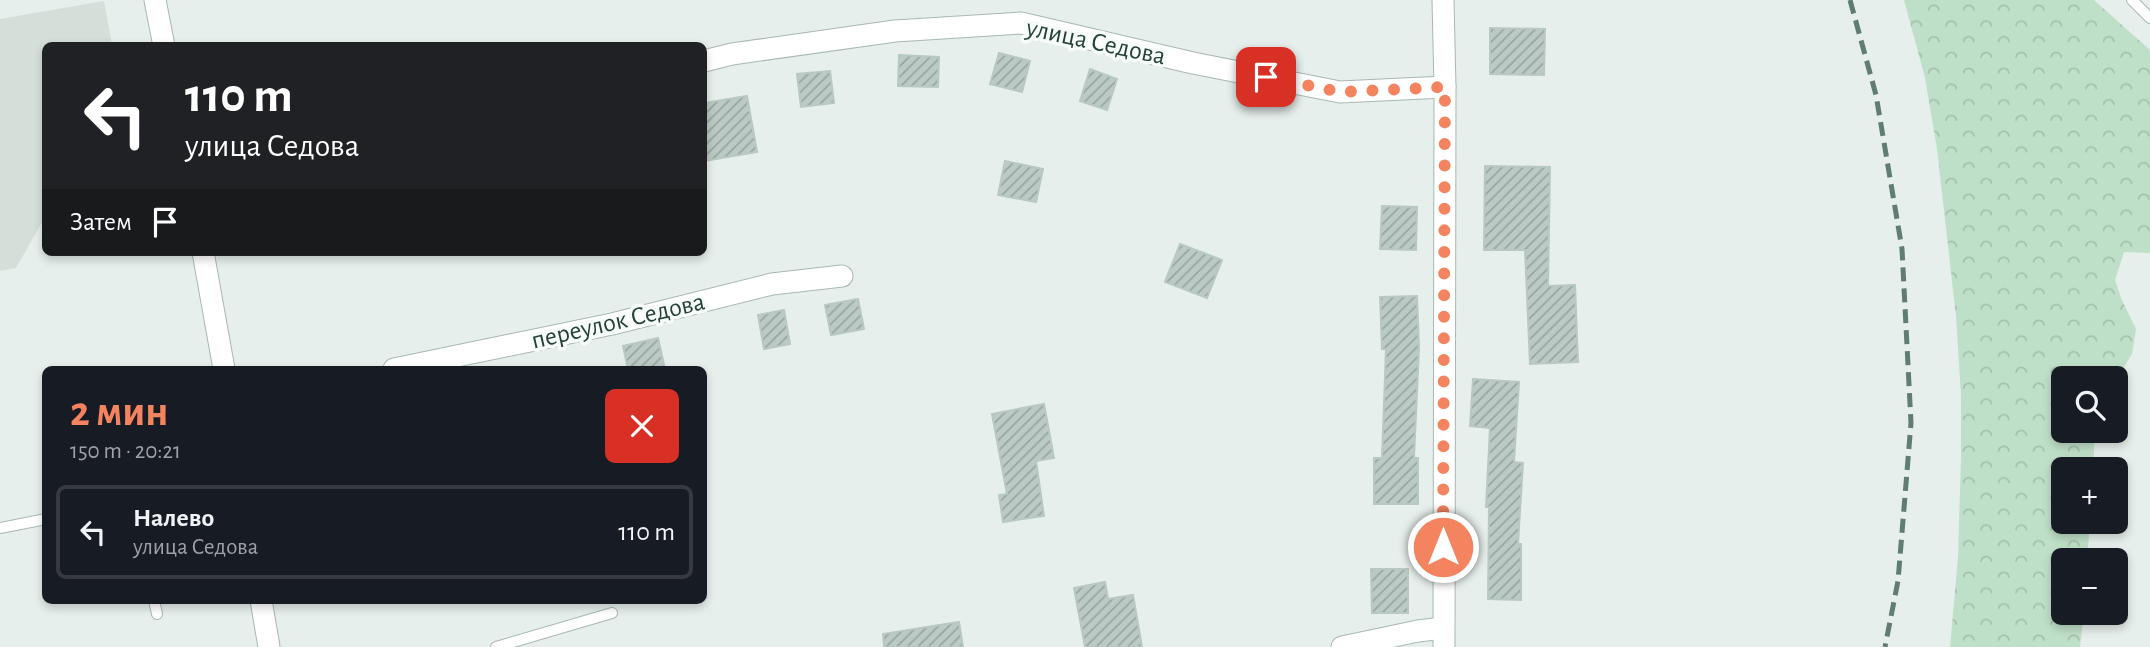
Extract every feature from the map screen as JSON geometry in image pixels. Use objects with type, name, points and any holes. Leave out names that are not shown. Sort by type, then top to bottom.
[{"type":"street","points":[[155,0],[163,42]]},
{"type":"street","points":[[1342,647],[1418,631],[1443,638],[1443,0]]},
{"type":"street","name":"улица Седова","points":[[707,60],[732,54],[895,31],[1021,23],[1193,63],[1340,92],[1445,87]]},
{"type":"street","points":[[204,256],[223,366]]},
{"type":"street","name":"переулок Седова","points":[[409,366],[612,324],[772,284],[842,276]]},
{"type":"street","points":[[262,604],[269,647]]},
{"type":"lane","points":[[2132,0],[2150,18]]},
{"type":"lane","points":[[0,528],[42,520]]},
{"type":"lane","points":[[155,604],[157,614]]},
{"type":"lane","points":[[496,647],[612,613]]},
{"type":"shaded area","points":[[104,1],[111,42],[42,42],[42,222],[16,268],[0,271],[0,19]]},
{"type":"green space","points":[[1904,0],[2094,0],[2150,50],[2150,253],[2124,252],[2115,280],[2136,329],[2132,354],[2125,366],[2051,366],[2051,443],[2094,443],[2094,457],[2051,457],[2051,534],[2089,534],[2088,548],[2051,548],[2051,625],[2083,625],[2080,647],[1950,647],[1958,557],[1961,396],[1956,316],[1937,149],[1925,78]]},
{"type":"building","points":[[1490,28],[1545,29],[1544,75],[1490,74]]},
{"type":"building","points":[[999,53],[1030,61],[1022,92],[990,84]]},
{"type":"building","points":[[899,55],[939,57],[938,87],[898,86]]},
{"type":"building","points":[[1090,69],[1117,79],[1107,110],[1080,101]]},
{"type":"building","points":[[830,71],[834,103],[801,107],[797,74]]},
{"type":"building","points":[[747,96],[757,152],[707,160],[707,103]]},
{"type":"building","points":[[1005,161],[1043,169],[1036,202],[998,195]]},
{"type":"building","points":[[1485,166],[1550,167],[1548,286],[1575,285],[1578,362],[1530,364],[1525,250],[1484,250]]},
{"type":"building","points":[[1382,206],[1417,207],[1416,250],[1380,249]]},
{"type":"building","points":[[1180,244],[1222,260],[1207,298],[1165,282]]},
{"type":"building","points":[[1417,296],[1419,348],[1414,458],[1418,458],[1418,504],[1374,504],[1374,458],[1382,458],[1386,349],[1382,349],[1380,297]]},
{"type":"building","points":[[858,299],[864,329],[831,335],[825,305]]},
{"type":"building","points":[[784,310],[790,344],[764,349],[758,315]]},
{"type":"building","points":[[658,338],[664,366],[627,366],[623,346]]},
{"type":"building","points":[[1473,379],[1519,382],[1514,462],[1523,463],[1518,544],[1521,544],[1521,600],[1488,599],[1489,507],[1486,507],[1490,428],[1470,426]]},
{"type":"building","points":[[1044,404],[1054,458],[1036,461],[1044,516],[1003,522],[999,495],[1007,494],[992,414]]},
{"type":"building","points":[[1371,569],[1408,569],[1408,613],[1372,613]]},
{"type":"building","points":[[1105,582],[1108,599],[1133,595],[1142,647],[1085,647],[1074,588]]},
{"type":"building","points":[[959,622],[963,647],[884,647],[883,634]]},
{"type":"railway","points":[[1850,0],[1876,95],[1902,249],[1911,423],[1898,581],[1885,647]]},
{"type":"route","points":[[1266,77],[1340,92],[1445,87],[1443,547]]}]
